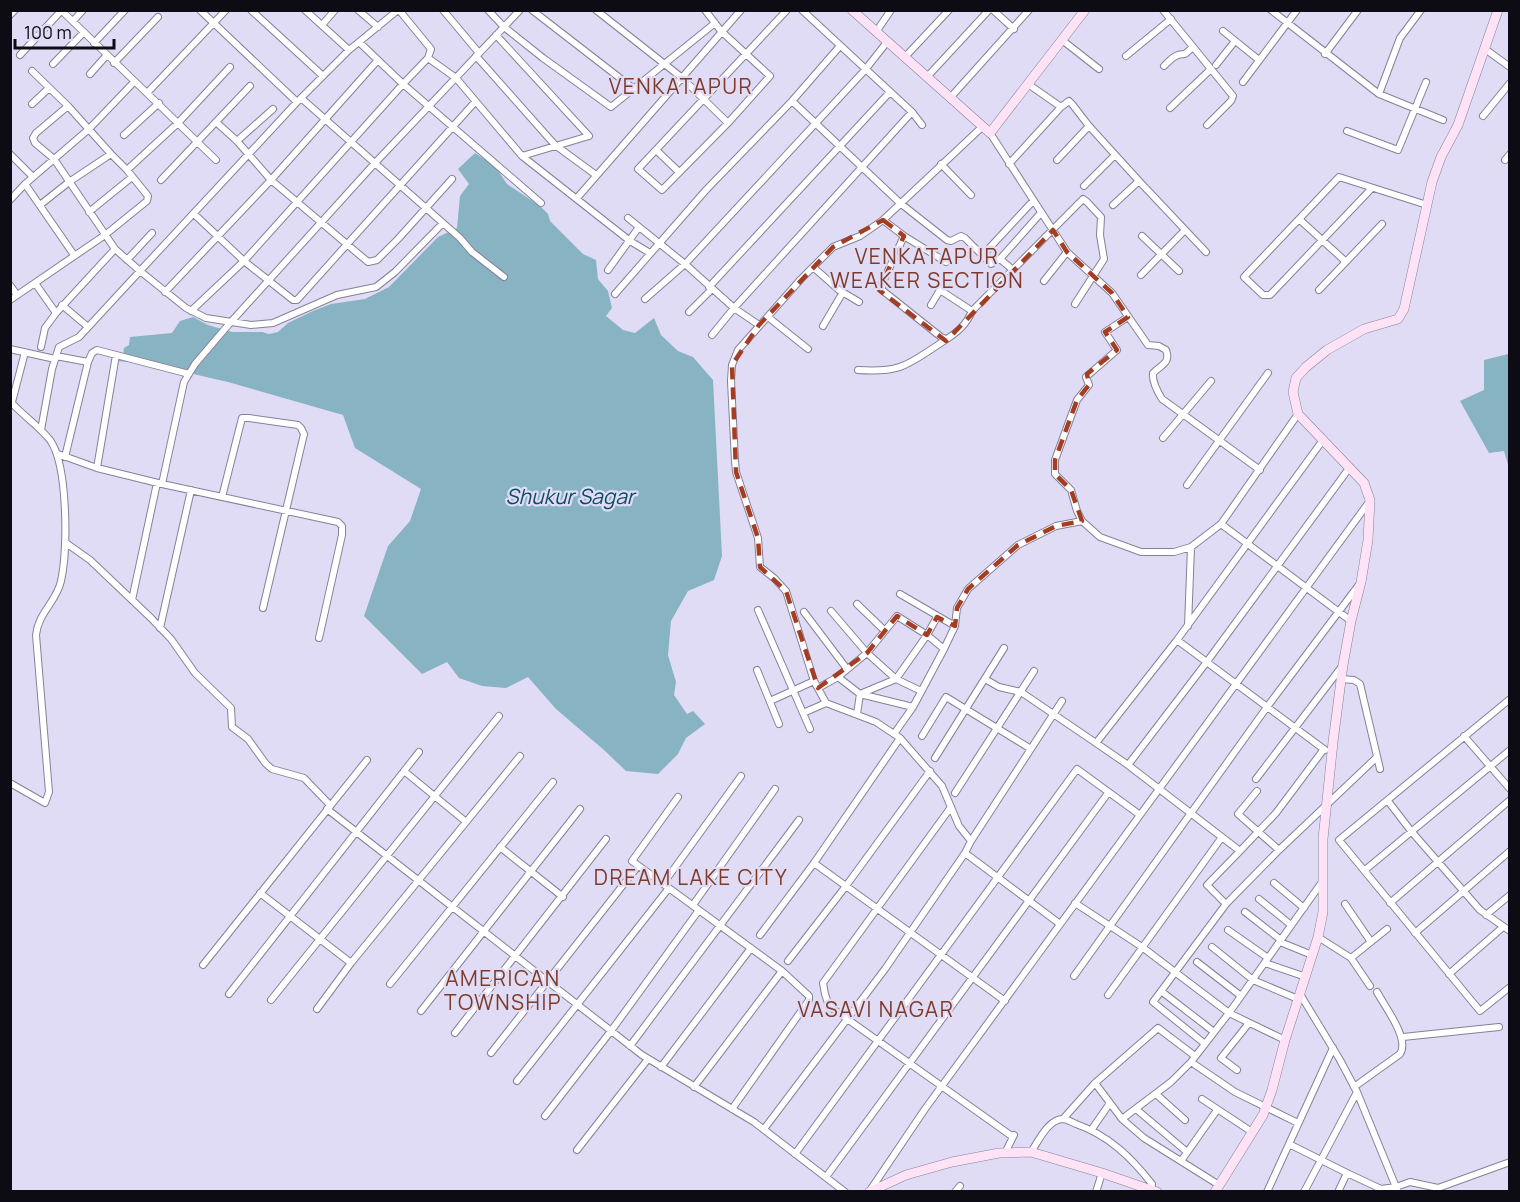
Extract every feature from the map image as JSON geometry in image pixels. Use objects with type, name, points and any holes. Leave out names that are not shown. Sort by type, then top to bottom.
[{"type":"street","points":[[10,15],[15,10]]},
{"type":"street","points":[[73,21],[83,10]]},
{"type":"street","points":[[94,43],[125,10]]},
{"type":"street","points":[[200,10],[299,100],[350,141],[450,229],[472,252],[504,277]]},
{"type":"street","points":[[147,93],[226,10]]},
{"type":"street","points":[[251,10],[323,75]]},
{"type":"street","points":[[305,10],[349,50]]},
{"type":"street","points":[[322,26],[334,10]]},
{"type":"street","points":[[358,10],[378,27]]},
{"type":"street","points":[[41,430],[59,347],[79,337],[323,75],[349,50],[399,10],[431,49],[428,58],[243,261],[191,311]]},
{"type":"street","points":[[443,10],[477,55],[555,145],[596,174]]},
{"type":"street","points":[[488,10],[504,27],[543,58],[609,106],[614,106],[715,23]]},
{"type":"street","points":[[132,600],[184,381],[230,323],[375,163],[520,10]]},
{"type":"street","points":[[532,10],[634,88]]},
{"type":"street","points":[[596,10],[681,77],[728,123]]},
{"type":"street","points":[[705,10],[722,31],[746,54],[768,73],[769,78],[662,190],[638,169],[704,100],[746,54],[787,10]]},
{"type":"street","points":[[577,198],[741,10]]},
{"type":"street","points":[[802,10],[912,112],[922,125]]},
{"type":"street","points":[[852,10],[986,130],[1067,252],[1112,293],[1148,345],[1159,346],[1166,350],[1167,362],[1152,375],[1162,399],[1260,470]]},
{"type":"street","points":[[876,32],[891,10]]},
{"type":"street","points":[[904,57],[949,10]]},
{"type":"street","points":[[927,77],[991,10],[1014,28]]},
{"type":"street","points":[[950,98],[1029,10]]},
{"type":"street","points":[[971,841],[958,826],[942,786],[897,736],[876,722],[826,702],[814,681],[786,591],[760,567],[758,538],[736,472],[731,389],[732,364],[738,350],[759,326],[837,244],[860,236],[883,220],[940,164],[986,130],[1028,84],[1085,10]]},
{"type":"street","points":[[1163,10],[1213,67],[1233,96],[1231,101],[1207,125]]},
{"type":"street","points":[[1271,10],[1379,94],[1443,120]]},
{"type":"street","points":[[1243,82],[1297,10]]},
{"type":"street","points":[[1325,54],[1358,10]]},
{"type":"street","points":[[1379,94],[1400,38],[1422,10]]},
{"type":"street","points":[[1095,1083],[1122,1119],[1217,1188],[1266,1108],[1318,937],[1323,912],[1323,839],[1341,679],[1368,540],[1370,500],[1364,483],[1298,414],[1293,392],[1296,378],[1327,350],[1364,329],[1398,319],[1404,309],[1432,182],[1441,157],[1458,125],[1498,10]]},
{"type":"street","points":[[20,55],[61,11],[216,160]]},
{"type":"street","points":[[114,63],[158,17]]},
{"type":"street","points":[[1126,56],[1170,19]]},
{"type":"street","points":[[1222,31],[1259,60]]},
{"type":"street","points":[[53,64],[84,32]]},
{"type":"street","points":[[496,35],[589,136],[522,156]]},
{"type":"street","points":[[1062,40],[1099,69]]},
{"type":"street","points":[[1170,108],[1213,67],[1235,41]]},
{"type":"street","points":[[359,42],[428,107],[542,203]]},
{"type":"street","points":[[645,299],[685,264],[865,70],[887,42]]},
{"type":"street","points":[[615,294],[706,190],[792,101],[840,46]]},
{"type":"street","points":[[1164,66],[1179,53],[1185,54],[1193,46]]},
{"type":"street","points":[[1485,49],[1509,67]]},
{"type":"street","points":[[90,74],[106,56]]},
{"type":"street","points":[[428,58],[456,78],[522,156],[630,241],[650,253]]},
{"type":"street","points":[[165,292],[271,180],[378,60]]},
{"type":"street","points":[[127,170],[178,123],[230,67]]},
{"type":"street","points":[[10,300],[105,235],[147,201],[148,196],[68,106],[32,71]]},
{"type":"street","points":[[11,198],[89,129],[134,82]]},
{"type":"street","points":[[1347,131],[1398,150],[1426,82]]},
{"type":"street","points":[[1484,116],[1509,83]]},
{"type":"street","points":[[1028,84],[1061,107]]},
{"type":"street","points":[[161,180],[250,86]]},
{"type":"street","points":[[32,104],[49,88]]},
{"type":"street","points":[[689,312],[890,92]]},
{"type":"street","points":[[792,101],[900,203],[947,240],[951,241],[961,236],[964,238],[992,265],[1040,214]]},
{"type":"street","points":[[1009,164],[1069,101],[1089,126],[1206,252]]},
{"type":"street","points":[[194,214],[243,261],[293,300],[297,300],[475,102]]},
{"type":"street","points":[[124,135],[159,103]]},
{"type":"street","points":[[68,106],[36,134],[33,138],[35,143],[54,159],[115,249],[165,292],[191,311],[206,318],[251,325],[273,323],[337,295],[375,287],[395,272],[443,223]]},
{"type":"street","points":[[237,141],[273,109]]},
{"type":"street","points":[[712,335],[912,112]]},
{"type":"street","points":[[216,122],[237,141],[271,180],[368,262],[373,262],[398,239],[452,179]]},
{"type":"street","points":[[1058,160],[1089,126]]},
{"type":"street","points":[[656,150],[679,172]]},
{"type":"street","points":[[10,154],[33,177]]},
{"type":"street","points":[[40,206],[69,182],[111,154]]},
{"type":"street","points":[[1084,186],[1116,155]]},
{"type":"street","points":[[940,164],[971,195]]},
{"type":"street","points":[[89,212],[132,177]]},
{"type":"street","points":[[1372,188],[1270,296],[1263,295],[1244,278],[1339,177],[1427,205]]},
{"type":"street","points":[[1113,205],[1139,181]]},
{"type":"street","points":[[26,184],[74,255]]},
{"type":"street","points":[[858,370],[882,371],[903,367],[920,358],[963,327],[972,311],[1083,200],[1102,220],[1100,238],[1104,259],[1075,304]]},
{"type":"street","points":[[982,256],[1033,201]]},
{"type":"street","points":[[628,218],[685,264],[734,308],[759,326]]},
{"type":"street","points":[[1299,219],[1345,261]]},
{"type":"street","points":[[883,220],[946,262]]},
{"type":"street","points":[[1319,290],[1382,224]]},
{"type":"street","points":[[608,270],[639,227]]},
{"type":"street","points":[[1141,275],[1185,230]]},
{"type":"street","points":[[127,260],[152,233]]},
{"type":"street","points":[[904,236],[882,284],[882,290],[946,339]]},
{"type":"street","points":[[1142,236],[1179,270]]},
{"type":"street","points":[[41,347],[45,328],[56,312],[115,249]]},
{"type":"street","points":[[1044,281],[1067,252]]},
{"type":"street","points":[[1000,259],[1013,270]]},
{"type":"street","points":[[813,267],[859,302]]},
{"type":"street","points":[[35,283],[56,312]]},
{"type":"street","points":[[10,285],[17,295]]},
{"type":"street","points":[[931,305],[940,290],[972,311]]},
{"type":"street","points":[[823,326],[843,292]]},
{"type":"street","points":[[62,305],[88,327]]},
{"type":"street","points":[[768,317],[808,349]]},
{"type":"street","points":[[1128,317],[1105,332],[1117,350],[1086,377],[1089,385],[1077,400],[1053,467],[1055,474],[1071,490],[1082,521],[1100,537],[1141,552],[1174,552],[1191,547],[1221,524],[1298,414]]},
{"type":"street","points":[[10,349],[88,362]]},
{"type":"street","points":[[65,457],[88,362],[94,351],[189,374]]},
{"type":"street","points":[[10,783],[45,803],[49,792],[37,625],[61,582],[66,543],[58,454],[41,430],[11,401],[25,352]]},
{"type":"street","points":[[97,468],[116,355]]},
{"type":"street","points":[[1187,484],[1268,373]]},
{"type":"street","points":[[1162,438],[1211,381]]},
{"type":"street","points":[[222,497],[242,418],[249,417],[298,425],[301,428],[304,434],[263,608]]},
{"type":"street","points":[[1096,743],[1178,640],[1323,440]]},
{"type":"street","points":[[58,454],[97,468],[338,522],[342,526],[342,535],[319,638]]},
{"type":"street","points":[[1128,765],[1278,567],[1350,467]]},
{"type":"street","points":[[160,628],[191,490]]},
{"type":"street","points":[[870,1190],[909,1131],[1370,500]]},
{"type":"street","points":[[760,935],[814,863],[897,736],[944,649],[955,626],[957,608],[968,589],[1018,545],[1056,526],[1082,521]]},
{"type":"street","points":[[1221,524],[1351,621]]},
{"type":"street","points":[[66,543],[86,556],[160,628],[195,672],[231,708],[232,727],[248,739],[266,764],[304,778],[329,807],[356,831],[630,1046],[764,1129],[846,1191]]},
{"type":"street","points":[[1188,626],[1191,547]]},
{"type":"street","points":[[1074,976],[1267,707],[1361,582]]},
{"type":"street","points":[[900,594],[955,626]]},
{"type":"street","points":[[857,604],[885,631]]},
{"type":"street","points":[[758,610],[810,729]]},
{"type":"street","points":[[831,611],[867,653],[896,679],[921,691]]},
{"type":"street","points":[[804,612],[847,669]]},
{"type":"street","points":[[818,688],[838,677],[867,653],[897,616],[944,649]]},
{"type":"street","points":[[860,694],[896,679],[937,617]]},
{"type":"street","points":[[1178,640],[1235,685],[1333,756]]},
{"type":"street","points":[[935,758],[1004,648]]},
{"type":"street","points":[[1256,779],[1343,665]]},
{"type":"street","points":[[757,670],[779,724]]},
{"type":"street","points":[[955,793],[1034,671]]},
{"type":"street","points":[[838,677],[860,694],[913,707]]},
{"type":"street","points":[[985,679],[999,687],[1021,692],[1054,714],[1128,765],[1240,851]]},
{"type":"street","points":[[1341,679],[1354,680],[1360,684],[1380,769]]},
{"type":"street","points":[[770,701],[814,681]]},
{"type":"street","points":[[857,714],[860,694]]},
{"type":"street","points":[[922,736],[946,697],[1031,749]]},
{"type":"street","points":[[1323,839],[1340,840],[1509,699]]},
{"type":"street","points":[[764,1129],[885,969],[964,853],[1062,700]]},
{"type":"street","points":[[803,713],[826,702]]},
{"type":"street","points":[[271,1000],[499,717]]},
{"type":"street","points":[[1464,736],[1509,789]]},
{"type":"street","points":[[1226,904],[1207,885],[1276,813],[1324,749]]},
{"type":"street","points":[[1365,870],[1509,750]]},
{"type":"street","points":[[228,994],[419,752]]},
{"type":"street","points":[[317,1009],[351,963],[520,756]]},
{"type":"street","points":[[1205,1044],[1153,1002],[1226,904],[1327,803],[1376,758]]},
{"type":"street","points":[[203,966],[367,760]]},
{"type":"street","points":[[795,1154],[1077,769],[1140,815]]},
{"type":"street","points":[[404,771],[465,821]]},
{"type":"street","points":[[788,962],[930,771]]},
{"type":"street","points":[[517,1081],[578,1005],[666,886],[741,776]]},
{"type":"street","points":[[390,984],[553,782]]},
{"type":"street","points":[[693,905],[775,789]]},
{"type":"street","points":[[1257,791],[1238,814],[1279,850]]},
{"type":"street","points":[[826,1178],[1108,793]]},
{"type":"street","points":[[678,796],[632,861],[782,971],[809,996],[809,1000],[732,1109]]},
{"type":"street","points":[[1390,903],[1509,800]]},
{"type":"street","points":[[1388,801],[1411,831],[1486,915],[1506,929],[1449,974]]},
{"type":"street","points":[[951,807],[823,982],[830,1006],[1013,1136],[1005,1153]]},
{"type":"street","points":[[421,1011],[580,809]]},
{"type":"street","points":[[630,1046],[722,926],[799,820]]},
{"type":"street","points":[[1108,995],[1222,837]]},
{"type":"street","points":[[454,1033],[563,897],[606,839]]},
{"type":"street","points":[[1340,840],[1480,1011],[1509,987]]},
{"type":"street","points":[[500,847],[563,897]]},
{"type":"street","points":[[1415,933],[1509,851]]},
{"type":"street","points":[[964,853],[1060,924]]},
{"type":"street","points":[[814,863],[1005,1000]]},
{"type":"street","points":[[491,1053],[638,866]]},
{"type":"street","points":[[1122,1119],[1171,1082],[1191,1062],[1323,882]]},
{"type":"street","points":[[1274,883],[1304,908]]},
{"type":"street","points":[[260,893],[351,963]]},
{"type":"street","points":[[1486,915],[1509,895]]},
{"type":"street","points":[[1259,899],[1292,925]]},
{"type":"street","points":[[1075,903],[1142,947],[1228,1013],[1285,1040]]},
{"type":"street","points":[[1345,904],[1371,942]]},
{"type":"street","points":[[544,1116],[611,1031],[699,910]]},
{"type":"street","points":[[1245,912],[1280,941],[1312,955]]},
{"type":"street","points":[[1351,958],[1388,929]]},
{"type":"street","points":[[1228,930],[1266,961],[1306,977]]},
{"type":"street","points":[[1318,937],[1351,958],[1370,986]]},
{"type":"street","points":[[1212,947],[1253,980],[1299,996],[1355,1089],[1397,1189]]},
{"type":"street","points":[[661,1067],[751,948]]},
{"type":"street","points":[[1197,962],[1241,996]]},
{"type":"street","points":[[694,1087],[782,971]]},
{"type":"street","points":[[1161,991],[1214,1032]]},
{"type":"street","points":[[1304,1191],[1355,1089],[1401,1054],[1404,1044],[1403,1037],[1377,992]]},
{"type":"street","points":[[1237,1070],[1221,1058],[1249,1023]]},
{"type":"street","points":[[1403,1037],[1499,1027]]},
{"type":"street","points":[[1031,1152],[1045,1131],[1056,1121],[1063,1119],[1095,1083],[1158,1028],[1195,1056]]},
{"type":"street","points":[[1267,1191],[1332,1048]]},
{"type":"street","points":[[577,1150],[648,1059]]},
{"type":"street","points":[[1191,1062],[1235,1092],[1298,1123]]},
{"type":"street","points":[[1156,1094],[1185,1120]]},
{"type":"street","points":[[1202,1099],[1252,1132]]},
{"type":"street","points":[[1092,1129],[1110,1103]]},
{"type":"street","points":[[1136,1109],[1187,1152]]},
{"type":"street","points":[[1181,1161],[1217,1110]]},
{"type":"street","points":[[870,1190],[906,1175],[929,1169],[1005,1153],[1031,1152],[1153,1191],[1152,1184],[1131,1157],[1092,1129],[1063,1119]]},
{"type":"street","points":[[1289,1144],[1381,1189],[1397,1189],[1410,1182],[1438,1188],[1509,1162]]},
{"type":"street","points":[[1096,1191],[1102,1173]]},
{"type":"street","points":[[1338,1191],[1347,1173]]},
{"type":"highlighted area","points":[[883,220],[904,236],[879,290],[946,341],[1053,230],[1067,252],[1112,293],[1128,317],[1105,332],[1117,350],[1087,374],[1089,385],[1077,400],[1055,460],[1055,474],[1071,490],[1082,521],[1056,526],[1018,545],[968,589],[957,608],[955,626],[937,617],[927,635],[897,616],[867,653],[818,688],[786,591],[760,567],[758,538],[736,472],[732,365],[759,325],[833,247]]},
{"type":"water","name":"Shukur Sagar","points":[[475,153],[495,166],[507,184],[540,206],[548,214],[550,221],[583,254],[596,260],[598,279],[608,291],[612,308],[606,316],[623,330],[635,333],[654,318],[661,335],[678,351],[693,357],[713,380],[722,556],[714,580],[688,591],[671,621],[668,655],[676,682],[674,695],[687,714],[693,711],[705,724],[686,738],[678,754],[658,774],[626,771],[556,709],[528,677],[506,688],[482,686],[459,678],[447,662],[422,674],[364,616],[388,546],[410,521],[421,489],[355,448],[343,415],[228,382],[150,364],[118,361],[123,356],[124,348],[129,345],[130,337],[172,333],[180,321],[193,317],[208,325],[232,332],[269,334],[278,332],[288,323],[313,311],[331,304],[365,299],[389,287],[438,237],[457,228],[460,196],[469,184],[458,169]]},
{"type":"water","points":[[1509,351],[1509,468],[1504,451],[1489,453],[1460,401],[1484,390],[1484,360],[1508,354]]},
{"type":"district","name":"VENKATAPUR","points":[[681,87]]},
{"type":"district","name":"VENKATAPUR WEAKER SECTION","points":[[927,269]]},
{"type":"district","name":"DREAM LAKE CITY","points":[[691,878]]},
{"type":"district","name":"AMERICAN TOWNSHIP","points":[[503,991]]},
{"type":"district","name":"VASAVI NAGAR","points":[[876,1010]]}]
